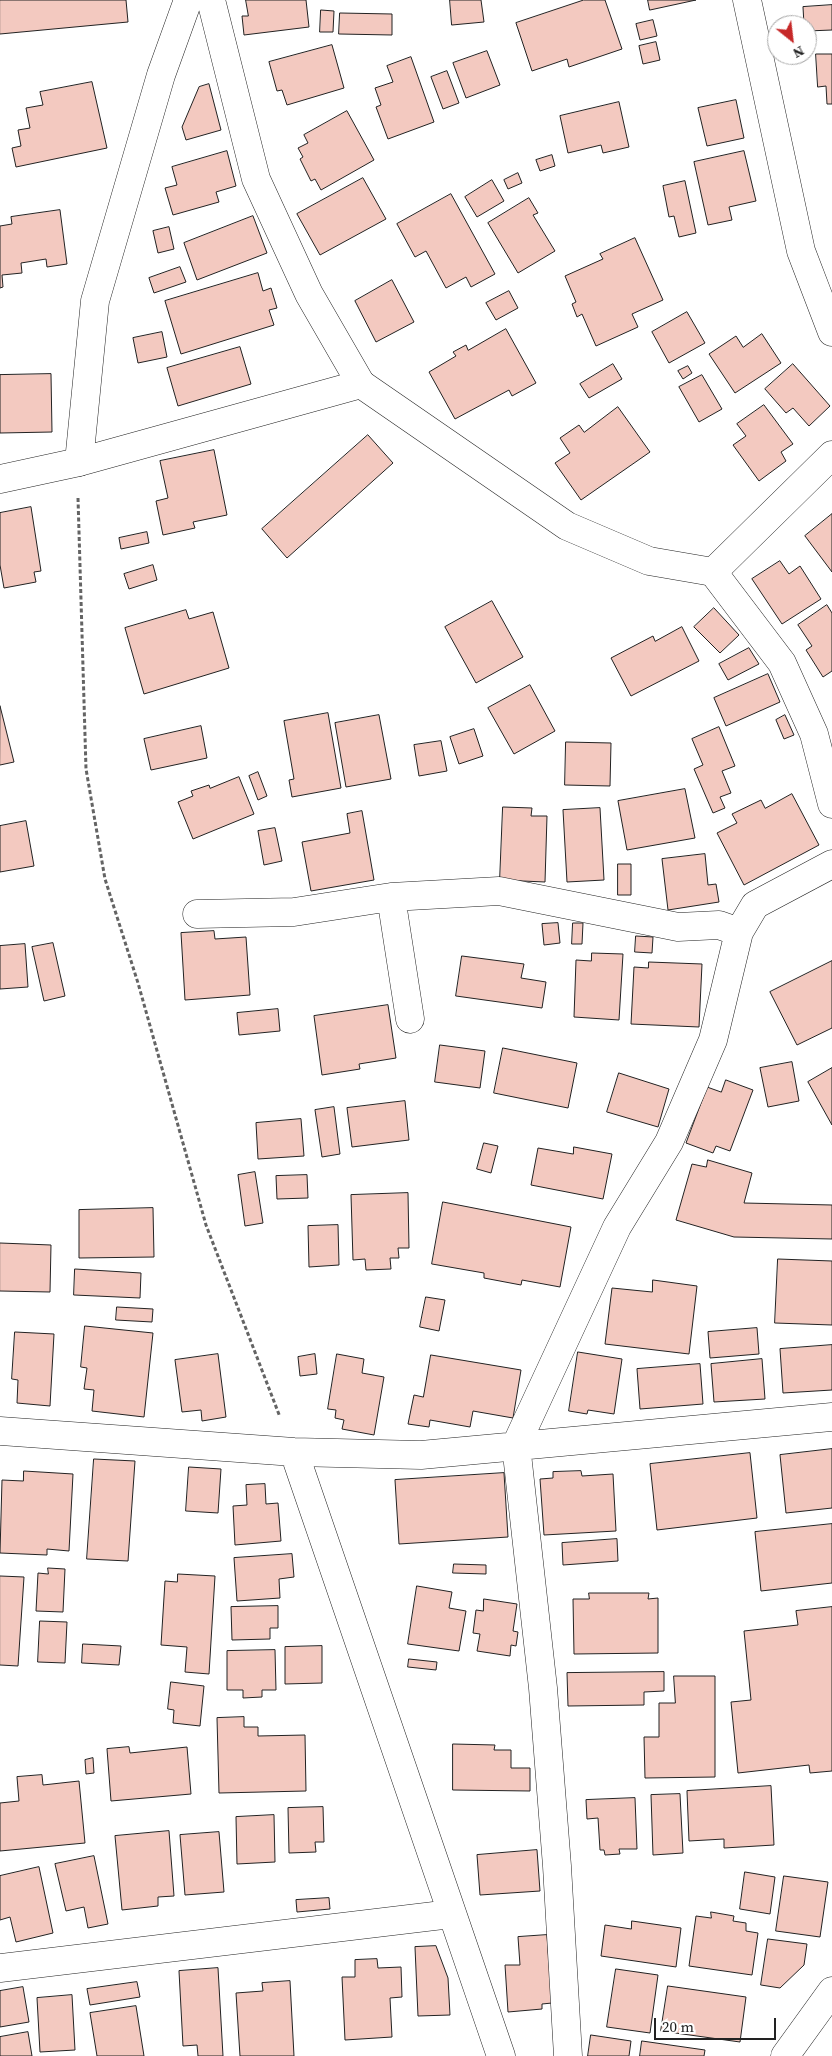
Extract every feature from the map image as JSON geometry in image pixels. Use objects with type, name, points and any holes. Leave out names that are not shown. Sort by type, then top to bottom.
[{"type":"street","points":[[79,462],[95,301],[161,75],[188,0]]},
{"type":"street","points":[[211,0],[256,179],[309,294],[362,384],[567,526],[649,561],[713,572],[782,663],[814,734],[832,804]]},
{"type":"street","points":[[747,0],[802,251],[832,332]]},
{"type":"street","points":[[0,479],[79,462],[362,384]]},
{"type":"street","points":[[713,572],[832,455]]},
{"type":"street","points":[[568,2056],[557,1866],[543,1688],[516,1445],[617,1227],[669,1142],[714,1040],[739,932],[755,905],[832,864]]},
{"type":"street","points":[[197,914],[294,912],[391,897],[499,891],[678,927],[719,925],[739,932]]},
{"type":"street","points":[[391,897],[410,1019]]},
{"type":"street","points":[[0,1431],[294,1452],[421,1455],[832,1417]]},
{"type":"street","points":[[294,1452],[501,2056]]},
{"type":"street","points":[[0,1968],[451,1914]]},
{"type":"street","points":[[785,2056],[832,1992]]},
{"type":"path","points":[[79,462],[77,529],[83,612],[86,769],[105,879],[138,983],[206,1225],[294,1452]]},
{"type":"building","points":[[0,0],[126,0],[128,22],[0,34]]},
{"type":"building","points":[[246,0],[306,0],[309,27],[244,35],[242,16],[248,16]]},
{"type":"building","points":[[450,0],[481,0],[484,22],[452,25]]},
{"type":"building","points":[[584,0],[605,0],[622,49],[569,67],[567,59],[532,71],[516,23]]},
{"type":"building","points":[[648,0],[696,0],[650,10]]},
{"type":"building","points":[[832,5],[832,30],[817,31],[817,15],[803,15],[803,7]]},
{"type":"building","points":[[321,10],[334,11],[333,32],[320,32]]},
{"type":"building","points":[[340,13],[392,14],[392,35],[339,34]]},
{"type":"building","points":[[653,20],[657,36],[640,40],[636,24]]},
{"type":"building","points":[[656,42],[660,60],[643,64],[639,46]]},
{"type":"building","points":[[332,45],[344,88],[287,105],[282,90],[277,91],[269,62]]},
{"type":"building","points":[[487,51],[500,85],[466,98],[453,63]]},
{"type":"building","points":[[817,54],[832,54],[832,104],[827,104],[826,86],[818,87]]},
{"type":"building","points":[[411,57],[434,122],[388,139],[376,107],[381,105],[375,88],[393,82],[387,66]]},
{"type":"building","points":[[447,71],[459,103],[443,109],[431,77]]},
{"type":"building","points":[[92,82],[107,148],[16,167],[12,148],[21,146],[18,130],[30,128],[26,108],[43,105],[40,92]]},
{"type":"building","points":[[209,84],[221,130],[186,140],[182,127],[199,87]]},
{"type":"building","points":[[736,100],[744,138],[707,146],[698,108]]},
{"type":"building","points":[[619,102],[629,147],[603,153],[601,145],[568,153],[560,116]]},
{"type":"building","points":[[347,111],[374,160],[321,190],[315,179],[311,181],[300,159],[303,157],[298,148],[308,143],[304,135]]},
{"type":"building","points":[[227,151],[236,186],[216,192],[219,202],[173,215],[165,188],[177,185],[172,167]]},
{"type":"building","points":[[744,151],[756,201],[729,207],[732,220],[708,225],[694,162]]},
{"type":"building","points":[[552,155],[555,166],[540,171],[536,160]]},
{"type":"building","points":[[518,173],[522,183],[508,189],[504,180]]},
{"type":"building","points":[[363,178],[386,219],[320,255],[297,214]]},
{"type":"building","points":[[492,180],[504,201],[477,217],[465,197]]},
{"type":"building","points":[[685,181],[696,233],[679,237],[674,216],[669,217],[663,186]]},
{"type":"building","points":[[451,194],[495,274],[471,287],[466,277],[446,288],[426,251],[415,257],[397,224]]},
{"type":"building","points":[[529,198],[538,213],[533,215],[555,251],[518,273],[488,223]]},
{"type":"building","points":[[60,210],[67,264],[47,267],[46,259],[21,263],[22,273],[2,275],[3,287],[0,288],[0,226],[12,224],[11,217]]},
{"type":"building","points":[[253,216],[267,253],[197,280],[184,243]]},
{"type":"building","points":[[169,227],[174,249],[158,253],[153,231]]},
{"type":"building","points":[[635,238],[663,300],[632,314],[638,327],[596,346],[582,314],[577,317],[572,304],[576,302],[565,276],[603,259],[600,254]]},
{"type":"building","points":[[180,267],[186,282],[154,293],[149,278]]},
{"type":"building","points":[[258,273],[263,291],[271,288],[277,308],[269,310],[274,325],[181,354],[165,301]]},
{"type":"building","points":[[392,280],[414,322],[376,342],[355,301]]},
{"type":"building","points":[[509,291],[518,308],[496,320],[486,303]]},
{"type":"building","points":[[687,312],[705,343],[669,363],[652,332]]},
{"type":"building","points":[[506,329],[536,383],[512,396],[509,390],[455,419],[429,372],[456,356],[453,352],[466,345],[468,350]]},
{"type":"building","points":[[162,332],[167,357],[138,363],[133,338]]},
{"type":"building","points":[[762,334],[781,363],[735,393],[709,354],[736,336],[743,347]]},
{"type":"building","points":[[240,347],[251,384],[178,406],[167,368]]},
{"type":"building","points":[[613,364],[622,379],[589,398],[580,384]]},
{"type":"building","points":[[793,364],[830,406],[809,426],[793,408],[786,413],[765,389]]},
{"type":"building","points":[[688,366],[692,373],[683,379],[678,371]]},
{"type":"building","points":[[51,374],[52,432],[0,433],[0,375]]},
{"type":"building","points":[[702,375],[722,409],[699,422],[679,387]]},
{"type":"building","points":[[764,405],[793,444],[781,452],[786,461],[759,481],[733,445],[746,436],[737,424]]},
{"type":"building","points":[[618,407],[650,452],[581,500],[555,463],[570,453],[560,438],[579,425],[584,432]]},
{"type":"building","points":[[368,435],[393,463],[287,558],[262,529]]},
{"type":"building","points":[[214,450],[227,515],[193,522],[195,528],[163,535],[156,501],[168,498],[160,461]]},
{"type":"building","points":[[31,507],[41,571],[34,572],[36,582],[4,588],[0,565],[0,513]]},
{"type":"building","points":[[832,514],[832,572],[805,536]]},
{"type":"building","points":[[147,532],[149,543],[121,549],[119,538]]},
{"type":"building","points":[[780,561],[789,574],[800,566],[821,599],[782,624],[752,579]]},
{"type":"building","points":[[153,565],[157,580],[129,589],[124,574]]},
{"type":"building","points":[[492,601],[523,657],[476,683],[445,627]]},
{"type":"building","points":[[827,605],[832,613],[832,671],[823,677],[806,650],[812,646],[798,625]]},
{"type":"building","points":[[714,608],[739,635],[720,653],[694,627]]},
{"type":"building","points":[[186,610],[189,619],[213,612],[229,668],[144,694],[125,628]]},
{"type":"building","points":[[682,627],[699,661],[631,696],[611,658],[653,636],[655,641]]},
{"type":"building","points":[[749,648],[759,664],[728,680],[719,664]]},
{"type":"building","points":[[768,674],[780,702],[726,726],[714,698]]},
{"type":"building","points":[[530,685],[555,731],[514,754],[488,708]]},
{"type":"building","points":[[0,706],[14,762],[0,765]]},
{"type":"building","points":[[328,713],[341,788],[292,797],[289,780],[294,779],[284,721]]},
{"type":"building","points":[[379,715],[391,779],[346,787],[335,723]]},
{"type":"building","points":[[785,715],[794,735],[784,739],[776,720]]},
{"type":"building","points":[[201,726],[207,758],[151,770],[144,739]]},
{"type":"building","points":[[719,727],[735,766],[722,771],[731,793],[720,797],[725,808],[713,813],[694,769],[703,765],[692,739]]},
{"type":"building","points":[[474,729],[483,756],[459,764],[450,737]]},
{"type":"building","points":[[441,741],[447,771],[419,776],[414,745]]},
{"type":"building","points":[[566,742],[611,743],[610,786],[565,785]]},
{"type":"building","points":[[258,772],[267,796],[258,800],[249,776]]},
{"type":"building","points":[[239,777],[254,814],[193,839],[178,802],[193,796],[191,791],[209,785],[210,788]]},
{"type":"building","points":[[685,789],[695,838],[627,850],[618,801]]},
{"type":"building","points":[[792,794],[819,845],[744,885],[717,833],[737,823],[732,814],[761,800],[765,808]]},
{"type":"building","points":[[503,807],[532,808],[531,816],[547,816],[545,882],[500,880]]},
{"type":"building","points":[[600,808],[604,880],[567,882],[563,810]]},
{"type":"building","points":[[362,811],[374,880],[311,891],[302,842],[350,833],[347,814]]},
{"type":"building","points":[[26,821],[34,866],[0,872],[0,826]]},
{"type":"building","points":[[275,828],[282,861],[264,865],[258,831]]},
{"type":"building","points":[[705,854],[708,885],[716,884],[719,902],[668,910],[662,859]]},
{"type":"building","points":[[618,864],[631,864],[631,895],[618,895]]},
{"type":"building","points":[[558,923],[560,943],[544,945],[542,924]]},
{"type":"building","points":[[573,923],[583,923],[582,944],[572,944]]},
{"type":"building","points":[[214,931],[215,939],[246,937],[250,995],[185,1000],[181,933]]},
{"type":"building","points":[[636,936],[653,937],[652,953],[635,952]]},
{"type":"building","points":[[53,943],[65,996],[44,1001],[32,947]]},
{"type":"building","points":[[25,944],[28,987],[0,989],[0,946]]},
{"type":"building","points":[[592,953],[623,954],[619,1020],[574,1017],[576,960],[591,961]]},
{"type":"building","points":[[462,956],[524,964],[521,978],[546,982],[542,1008],[456,996]]},
{"type":"building","points":[[832,961],[832,1028],[797,1045],[770,992]]},
{"type":"building","points":[[649,962],[702,964],[699,1027],[631,1024],[634,967],[648,968]]},
{"type":"building","points":[[388,1005],[396,1058],[359,1064],[360,1069],[322,1075],[314,1016]]},
{"type":"building","points":[[278,1009],[280,1031],[239,1035],[237,1013]]},
{"type":"building","points":[[440,1045],[485,1051],[480,1088],[435,1082]]},
{"type":"building","points":[[503,1048],[577,1063],[568,1108],[494,1093]]},
{"type":"building","points":[[792,1062],[799,1101],[768,1107],[760,1068]]},
{"type":"building","points":[[832,1068],[832,1125],[808,1082]]},
{"type":"building","points":[[619,1073],[669,1089],[658,1127],[607,1112]]},
{"type":"building","points":[[726,1080],[753,1090],[730,1151],[716,1146],[713,1153],[686,1143],[707,1087],[721,1092]]},
{"type":"building","points":[[405,1101],[409,1140],[352,1147],[347,1108]]},
{"type":"building","points":[[334,1107],[340,1154],[322,1157],[315,1110]]},
{"type":"building","points":[[301,1119],[304,1156],[258,1159],[256,1123]]},
{"type":"building","points":[[484,1143],[498,1146],[491,1173],[477,1169]]},
{"type":"building","points":[[574,1147],[612,1154],[603,1199],[531,1185],[538,1148],[573,1154]]},
{"type":"building","points":[[708,1160],[752,1173],[744,1203],[832,1205],[832,1239],[734,1237],[676,1220],[692,1164],[706,1167]]},
{"type":"building","points":[[255,1172],[263,1223],[245,1226],[238,1175]]},
{"type":"building","points":[[307,1175],[308,1198],[277,1199],[276,1176]]},
{"type":"building","points":[[408,1193],[409,1248],[398,1248],[399,1258],[390,1258],[391,1269],[366,1270],[365,1259],[353,1260],[351,1195]]},
{"type":"building","points":[[443,1202],[571,1227],[560,1287],[522,1280],[521,1285],[484,1278],[484,1273],[432,1264]]},
{"type":"building","points":[[153,1208],[154,1257],[79,1258],[79,1210]]},
{"type":"building","points":[[338,1225],[339,1265],[309,1267],[308,1226]]},
{"type":"building","points":[[0,1243],[51,1245],[50,1292],[0,1291]]},
{"type":"building","points":[[778,1259],[832,1261],[832,1325],[775,1323]]},
{"type":"building","points":[[75,1269],[141,1273],[140,1298],[74,1295]]},
{"type":"building","points":[[653,1280],[697,1286],[689,1354],[605,1344],[612,1288],[652,1292]]},
{"type":"building","points":[[426,1297],[445,1300],[439,1331],[420,1327]]},
{"type":"building","points":[[117,1307],[153,1309],[152,1322],[116,1320]]},
{"type":"building","points":[[85,1326],[153,1333],[144,1417],[92,1411],[94,1390],[84,1389],[87,1368],[81,1367]]},
{"type":"building","points":[[757,1328],[759,1354],[710,1358],[708,1332]]},
{"type":"building","points":[[15,1332],[54,1334],[50,1406],[17,1403],[18,1380],[12,1379]]},
{"type":"building","points":[[832,1345],[832,1390],[783,1393],[780,1349]]},
{"type":"building","points":[[578,1352],[622,1359],[614,1414],[588,1410],[587,1414],[569,1411]]},
{"type":"building","points":[[218,1354],[226,1417],[202,1421],[201,1410],[182,1412],[175,1360]]},
{"type":"building","points":[[315,1354],[317,1374],[300,1376],[298,1357]]},
{"type":"building","points":[[337,1354],[364,1359],[362,1373],[384,1377],[374,1435],[342,1429],[344,1420],[335,1418],[336,1410],[328,1409]]},
{"type":"building","points":[[431,1355],[521,1370],[513,1418],[473,1411],[470,1427],[430,1420],[429,1427],[408,1424],[414,1395],[423,1397]]},
{"type":"building","points":[[762,1359],[765,1399],[714,1402],[711,1364]]},
{"type":"building","points":[[700,1364],[703,1404],[640,1409],[637,1369]]},
{"type":"building","points":[[832,1449],[832,1508],[786,1513],[780,1455]]},
{"type":"building","points":[[750,1453],[757,1518],[657,1530],[650,1464]]},
{"type":"building","points":[[94,1459],[135,1461],[128,1561],[87,1559]]},
{"type":"building","points":[[189,1467],[221,1469],[218,1513],[186,1511]]},
{"type":"building","points":[[24,1471],[73,1474],[69,1551],[47,1549],[47,1555],[0,1553],[2,1480],[23,1481]]},
{"type":"building","points":[[581,1471],[582,1476],[613,1474],[616,1531],[544,1535],[540,1479],[553,1478],[553,1472]]},
{"type":"building","points":[[504,1473],[508,1537],[399,1544],[395,1480]]},
{"type":"building","points":[[265,1484],[266,1504],[278,1503],[281,1541],[235,1545],[233,1506],[247,1505],[246,1485]]},
{"type":"building","points":[[832,1524],[832,1583],[761,1591],[755,1532]]},
{"type":"building","points":[[617,1539],[618,1561],[563,1565],[562,1543]]},
{"type":"building","points":[[292,1554],[294,1577],[279,1579],[280,1598],[237,1601],[234,1558]]},
{"type":"building","points":[[454,1564],[486,1565],[486,1574],[453,1573]]},
{"type":"building","points":[[48,1568],[65,1569],[63,1612],[36,1611],[38,1573],[48,1574]]},
{"type":"building","points":[[178,1574],[215,1576],[209,1674],[185,1672],[187,1647],[161,1645],[165,1581],[177,1582]]},
{"type":"building","points":[[0,1576],[24,1577],[18,1666],[0,1665]]},
{"type":"building","points":[[417,1586],[452,1592],[449,1608],[466,1611],[459,1651],[408,1644]]},
{"type":"building","points":[[589,1593],[649,1593],[648,1599],[658,1598],[658,1653],[574,1654],[573,1599],[589,1599]]},
{"type":"building","points":[[484,1599],[517,1604],[513,1631],[518,1632],[516,1646],[511,1645],[510,1656],[477,1651],[480,1634],[473,1633],[476,1610],[483,1611]]},
{"type":"building","points":[[278,1606],[278,1628],[270,1628],[270,1639],[232,1640],[231,1607]]},
{"type":"building","points":[[832,1607],[832,1771],[810,1773],[809,1765],[738,1773],[731,1702],[751,1700],[744,1631],[798,1625],[796,1611]]},
{"type":"building","points":[[40,1621],[67,1622],[65,1663],[38,1662]]},
{"type":"building","points":[[83,1644],[121,1646],[119,1665],[82,1663]]},
{"type":"building","points":[[322,1646],[322,1683],[285,1684],[285,1647]]},
{"type":"building","points":[[275,1650],[276,1690],[262,1690],[262,1697],[243,1698],[243,1690],[227,1690],[227,1651]]},
{"type":"building","points":[[409,1659],[437,1662],[436,1670],[408,1667]]},
{"type":"building","points":[[664,1672],[664,1691],[644,1692],[644,1705],[568,1706],[567,1673]]},
{"type":"building","points":[[674,1676],[715,1676],[715,1777],[645,1778],[644,1737],[659,1737],[659,1703],[675,1703]]},
{"type":"building","points":[[171,1682],[204,1686],[200,1726],[173,1723],[174,1710],[168,1709]]},
{"type":"building","points":[[244,1717],[244,1727],[258,1727],[258,1736],[305,1735],[306,1791],[219,1793],[217,1718]]},
{"type":"building","points":[[453,1744],[495,1745],[494,1750],[511,1750],[511,1768],[530,1768],[530,1791],[453,1790]]},
{"type":"building","points":[[129,1747],[130,1753],[187,1747],[191,1794],[111,1801],[107,1749]]},
{"type":"building","points":[[93,1758],[94,1773],[86,1774],[85,1760]]},
{"type":"building","points":[[42,1775],[43,1785],[79,1781],[85,1843],[0,1851],[0,1803],[19,1801],[17,1777]]},
{"type":"building","points":[[771,1786],[774,1845],[724,1848],[724,1839],[689,1841],[687,1791]]},
{"type":"building","points":[[680,1794],[683,1853],[653,1855],[651,1795]]},
{"type":"building","points":[[635,1798],[637,1849],[619,1849],[620,1854],[605,1855],[604,1850],[600,1850],[598,1818],[587,1819],[586,1800]]},
{"type":"building","points":[[323,1807],[324,1842],[315,1842],[316,1852],[289,1853],[288,1808]]},
{"type":"building","points":[[274,1815],[275,1862],[237,1864],[236,1817]]},
{"type":"building","points":[[169,1831],[174,1896],[158,1897],[158,1906],[122,1910],[115,1836]]},
{"type":"building","points":[[219,1832],[224,1892],[185,1895],[180,1835]]},
{"type":"building","points":[[537,1850],[540,1891],[480,1895],[477,1855]]},
{"type":"building","points":[[94,1856],[108,1924],[88,1928],[84,1907],[66,1911],[55,1864]]},
{"type":"building","points":[[39,1867],[53,1933],[16,1942],[10,1917],[0,1920],[0,1876]]},
{"type":"building","points":[[745,1872],[775,1877],[770,1914],[740,1909]]},
{"type":"building","points":[[784,1876],[828,1882],[820,1937],[776,1931]]},
{"type":"building","points":[[329,1898],[330,1909],[297,1912],[296,1900]]},
{"type":"building","points":[[711,1912],[734,1916],[733,1921],[746,1923],[746,1931],[758,1933],[752,1975],[689,1966],[696,1916],[711,1918]]},
{"type":"building","points":[[632,1921],[681,1928],[676,1967],[601,1956],[605,1925],[631,1929]]},
{"type":"building","points":[[547,1935],[552,2003],[542,2004],[542,2009],[508,2012],[505,1965],[520,1965],[518,1937]]},
{"type":"building","points":[[768,1939],[807,1944],[804,1965],[780,1988],[761,1985]]},
{"type":"building","points":[[436,1946],[448,1978],[450,2015],[418,2016],[415,1947]]},
{"type":"building","points":[[377,1959],[378,1968],[401,1967],[402,1997],[390,1998],[392,2037],[345,2040],[342,1977],[355,1977],[355,1960]]},
{"type":"building","points":[[218,1968],[223,2056],[198,2056],[197,2045],[183,2046],[179,1971]]},
{"type":"building","points":[[616,1969],[658,1975],[650,2033],[607,2027]]},
{"type":"building","points":[[290,1981],[294,2056],[240,2056],[236,1993],[263,1991],[262,1983]]},
{"type":"building","points":[[137,1982],[140,1997],[90,2005],[87,1989]]},
{"type":"building","points":[[668,1986],[746,1997],[740,2042],[661,2031]]},
{"type":"building","points":[[23,1987],[29,2022],[0,2027],[0,1991]]},
{"type":"building","points":[[72,1995],[75,2050],[40,2052],[37,1998]]},
{"type":"building","points":[[136,2006],[144,2056],[97,2056],[90,2013]]},
{"type":"building","points":[[28,2032],[32,2056],[0,2056],[0,2037]]},
{"type":"building","points":[[591,2035],[631,2041],[629,2056],[588,2056]]},
{"type":"building","points":[[642,2041],[705,2050],[704,2056],[640,2056]]}]
